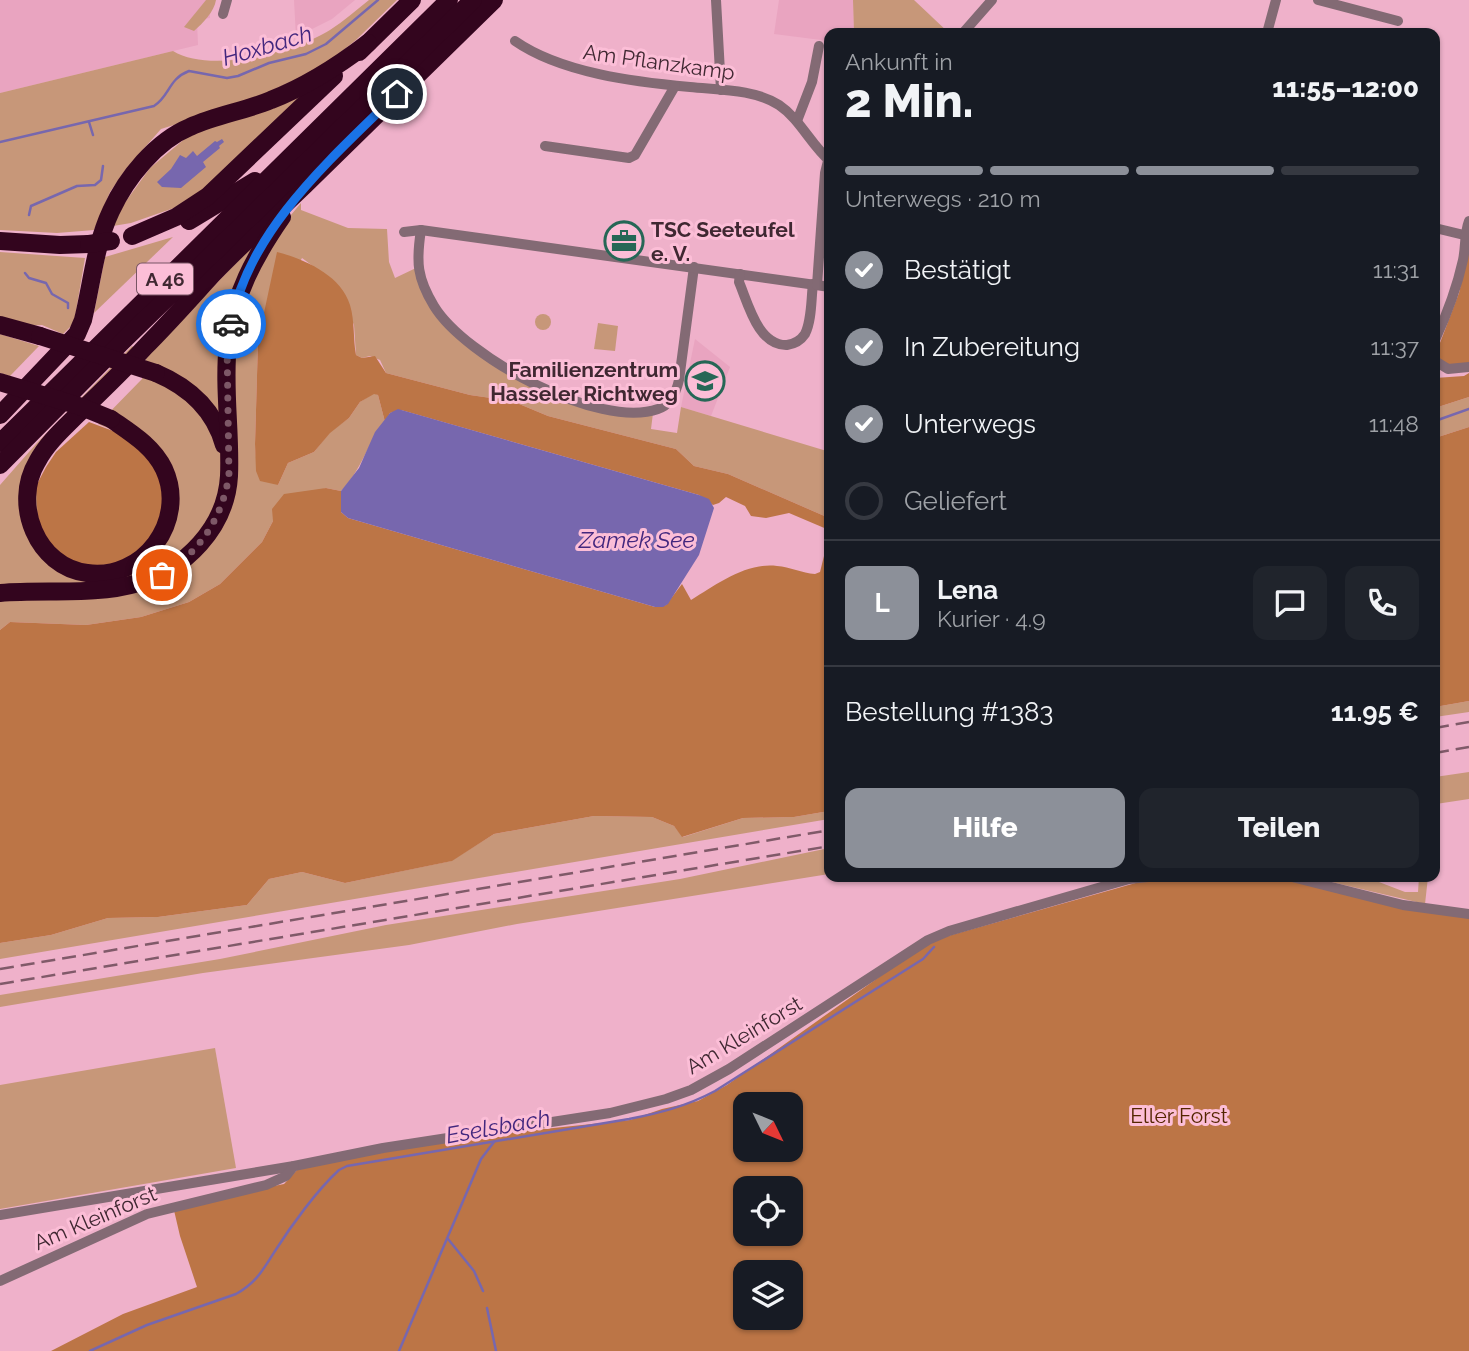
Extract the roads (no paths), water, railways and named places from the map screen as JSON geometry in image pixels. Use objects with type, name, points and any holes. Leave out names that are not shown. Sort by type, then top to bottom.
[{"type":"highway","points":[[132,236],[176,217],[208,196],[412,0]]},
{"type":"highway","name":"A 46","points":[[0,443],[449,0]]},
{"type":"highway","name":"A 46","points":[[0,465],[122,342],[473,0]]},
{"type":"highway","points":[[0,382],[79,405],[111,419],[151,450],[170,485],[170,512],[158,543],[145,557],[126,569],[104,574],[86,573],[48,554],[36,537],[27,503],[35,464],[52,440],[138,355],[215,272],[494,0]]},
{"type":"highway","points":[[0,415],[70,343],[80,328],[106,222],[126,185],[154,152],[188,127],[272,100],[302,87],[368,43]]},
{"type":"highway","points":[[0,241],[89,244],[132,236],[190,220],[279,167]]},
{"type":"highway","points":[[0,593],[100,590],[135,584],[162,575],[186,559],[202,542],[217,518],[227,486],[227,344],[232,315],[256,256],[304,186]]},
{"type":"highway","points":[[0,325],[172,380],[201,401],[212,416],[227,458]]},
{"type":"street","points":[[223,14],[227,0]]},
{"type":"street","points":[[716,0],[721,90]]},
{"type":"street","points":[[967,28],[992,0]]},
{"type":"street","points":[[1268,28],[1276,0]]},
{"type":"street","points":[[1318,0],[1398,21]]},
{"type":"street","name":"Am Pflanzkamp","points":[[515,41],[532,54],[573,69],[762,97],[780,106],[797,121],[824,155]]},
{"type":"street","points":[[797,121],[812,82],[819,46]]},
{"type":"street","points":[[545,146],[629,158],[635,155],[675,86]]},
{"type":"street","name":"Am Pflanzkamp","points":[[740,274],[739,282],[760,328],[769,340],[784,345],[796,342],[805,333],[815,285],[824,184]]},
{"type":"street","points":[[1440,328],[1463,260],[1464,234],[1469,221]]},
{"type":"street","points":[[1440,229],[1464,234]]},
{"type":"street","points":[[404,232],[421,230],[824,286]]},
{"type":"street","points":[[421,230],[416,258],[425,290],[435,308],[469,345],[508,371],[540,387],[587,405],[613,410],[657,410],[673,398],[694,267]]},
{"type":"street","points":[[1440,364],[1448,369],[1469,367]]},
{"type":"street","name":"Am Kleinforst","points":[[0,1215],[294,1166],[383,1148],[610,1113],[666,1099],[691,1090],[729,1069],[928,940],[949,931],[1122,882]]},
{"type":"street","points":[[1312,882],[1403,905],[1469,914]]},
{"type":"street","name":"Am Kleinforst","points":[[0,1281],[147,1213],[281,1179],[294,1166]]},
{"type":"street","points":[[246,1174],[248,1189]]},
{"type":"water","points":[[222,139],[224,142],[220,148],[203,162],[206,167],[181,188],[162,187],[157,182],[171,169],[180,155],[186,158],[193,151],[197,156],[215,141]]},
{"type":"water","name":"Zamek See","points":[[398,409],[709,499],[714,508],[699,555],[668,604],[655,607],[348,518],[341,512],[341,491],[359,468],[375,432],[390,413]]},
{"type":"waterway","name":"Hoxbach","points":[[0,142],[154,106],[177,78],[189,71],[227,78],[269,63],[306,54],[326,44],[378,0]]},
{"type":"waterway","points":[[89,122],[93,135]]},
{"type":"waterway","points":[[29,215],[31,206],[77,186],[95,185],[101,180],[103,166]]},
{"type":"waterway","points":[[25,273],[29,278],[46,283],[52,294],[68,303],[68,308]]},
{"type":"waterway","name":"Eselsbach","points":[[1440,419],[1469,409]]},
{"type":"waterway","name":"Eselsbach","points":[[90,1351],[147,1325],[243,1290],[258,1276],[313,1198],[339,1170],[347,1166],[629,1119],[684,1105],[715,1091],[923,959],[934,947]]},
{"type":"waterway","points":[[399,1351],[481,1159],[494,1142]]},
{"type":"waterway","points":[[448,1239],[474,1271],[483,1291]]},
{"type":"waterway","points":[[487,1308],[496,1351]]},
{"type":"railway","points":[[1440,727],[1469,722]]},
{"type":"railway","points":[[1440,752],[1469,747]]},
{"type":"railway","points":[[0,969],[824,831]]},
{"type":"railway","points":[[0,984],[824,847]]},
{"type":"place","name":"TSC Seeteufel e. V.","points":[[624,241]]},
{"type":"place","name":"Familienzentrum Hasseler Richtweg","points":[[705,381]]},
{"type":"park label","name":"Eller Forst","points":[[1179,1115]]}]
